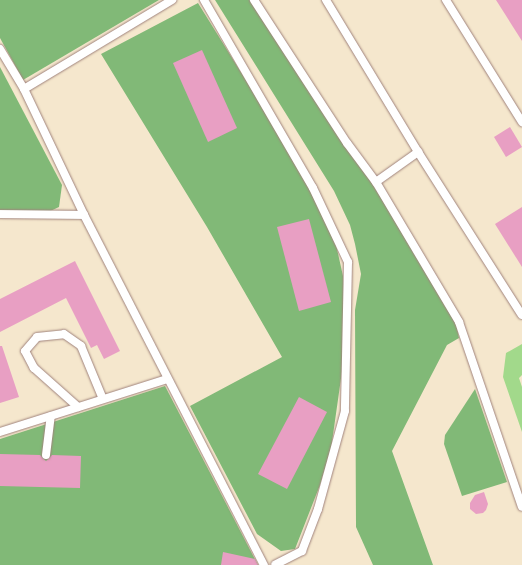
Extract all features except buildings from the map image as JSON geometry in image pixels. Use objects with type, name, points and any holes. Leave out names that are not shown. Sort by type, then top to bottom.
[{"type":"lane","points":[[24,89],[172,0]]},
{"type":"lane","points":[[204,0],[313,188],[348,262],[346,411],[318,509],[302,551],[275,565]]},
{"type":"lane","points":[[254,0],[347,144],[376,182],[459,322],[522,507]]},
{"type":"lane","points":[[326,0],[418,152],[522,315]]},
{"type":"lane","points":[[446,0],[522,122]]},
{"type":"lane","points":[[0,49],[24,89],[84,215],[264,565]]},
{"type":"lane","points":[[376,182],[418,152]]},
{"type":"lane","points":[[0,214],[84,215]]},
{"type":"lane","points":[[78,407],[34,368],[25,351],[37,338],[64,334],[81,346],[103,399]]},
{"type":"lane","points":[[0,432],[167,379]]},
{"type":"lane","points":[[46,455],[51,416]]},
{"type":"green space","points":[[0,0],[159,0],[23,80],[0,38]]},
{"type":"green space","points":[[215,0],[254,0],[446,299],[456,323],[459,338],[447,345],[392,451],[433,565],[373,565],[356,527],[355,310],[361,274],[350,225],[334,191]]},
{"type":"green space","points":[[198,3],[293,156],[335,240],[343,276],[347,311],[346,343],[331,449],[320,485],[295,549],[281,551],[257,534],[190,406],[282,357],[207,227],[101,54]]},
{"type":"green space","points":[[0,67],[62,185],[59,207],[46,213],[0,212]]},
{"type":"green space","points":[[522,344],[522,375],[519,378],[522,387],[522,432],[503,377],[506,353]]},
{"type":"green space","points":[[165,386],[258,565],[0,565],[0,439]]},
{"type":"green space","points":[[475,389],[507,482],[462,496],[444,444],[445,435]]}]
